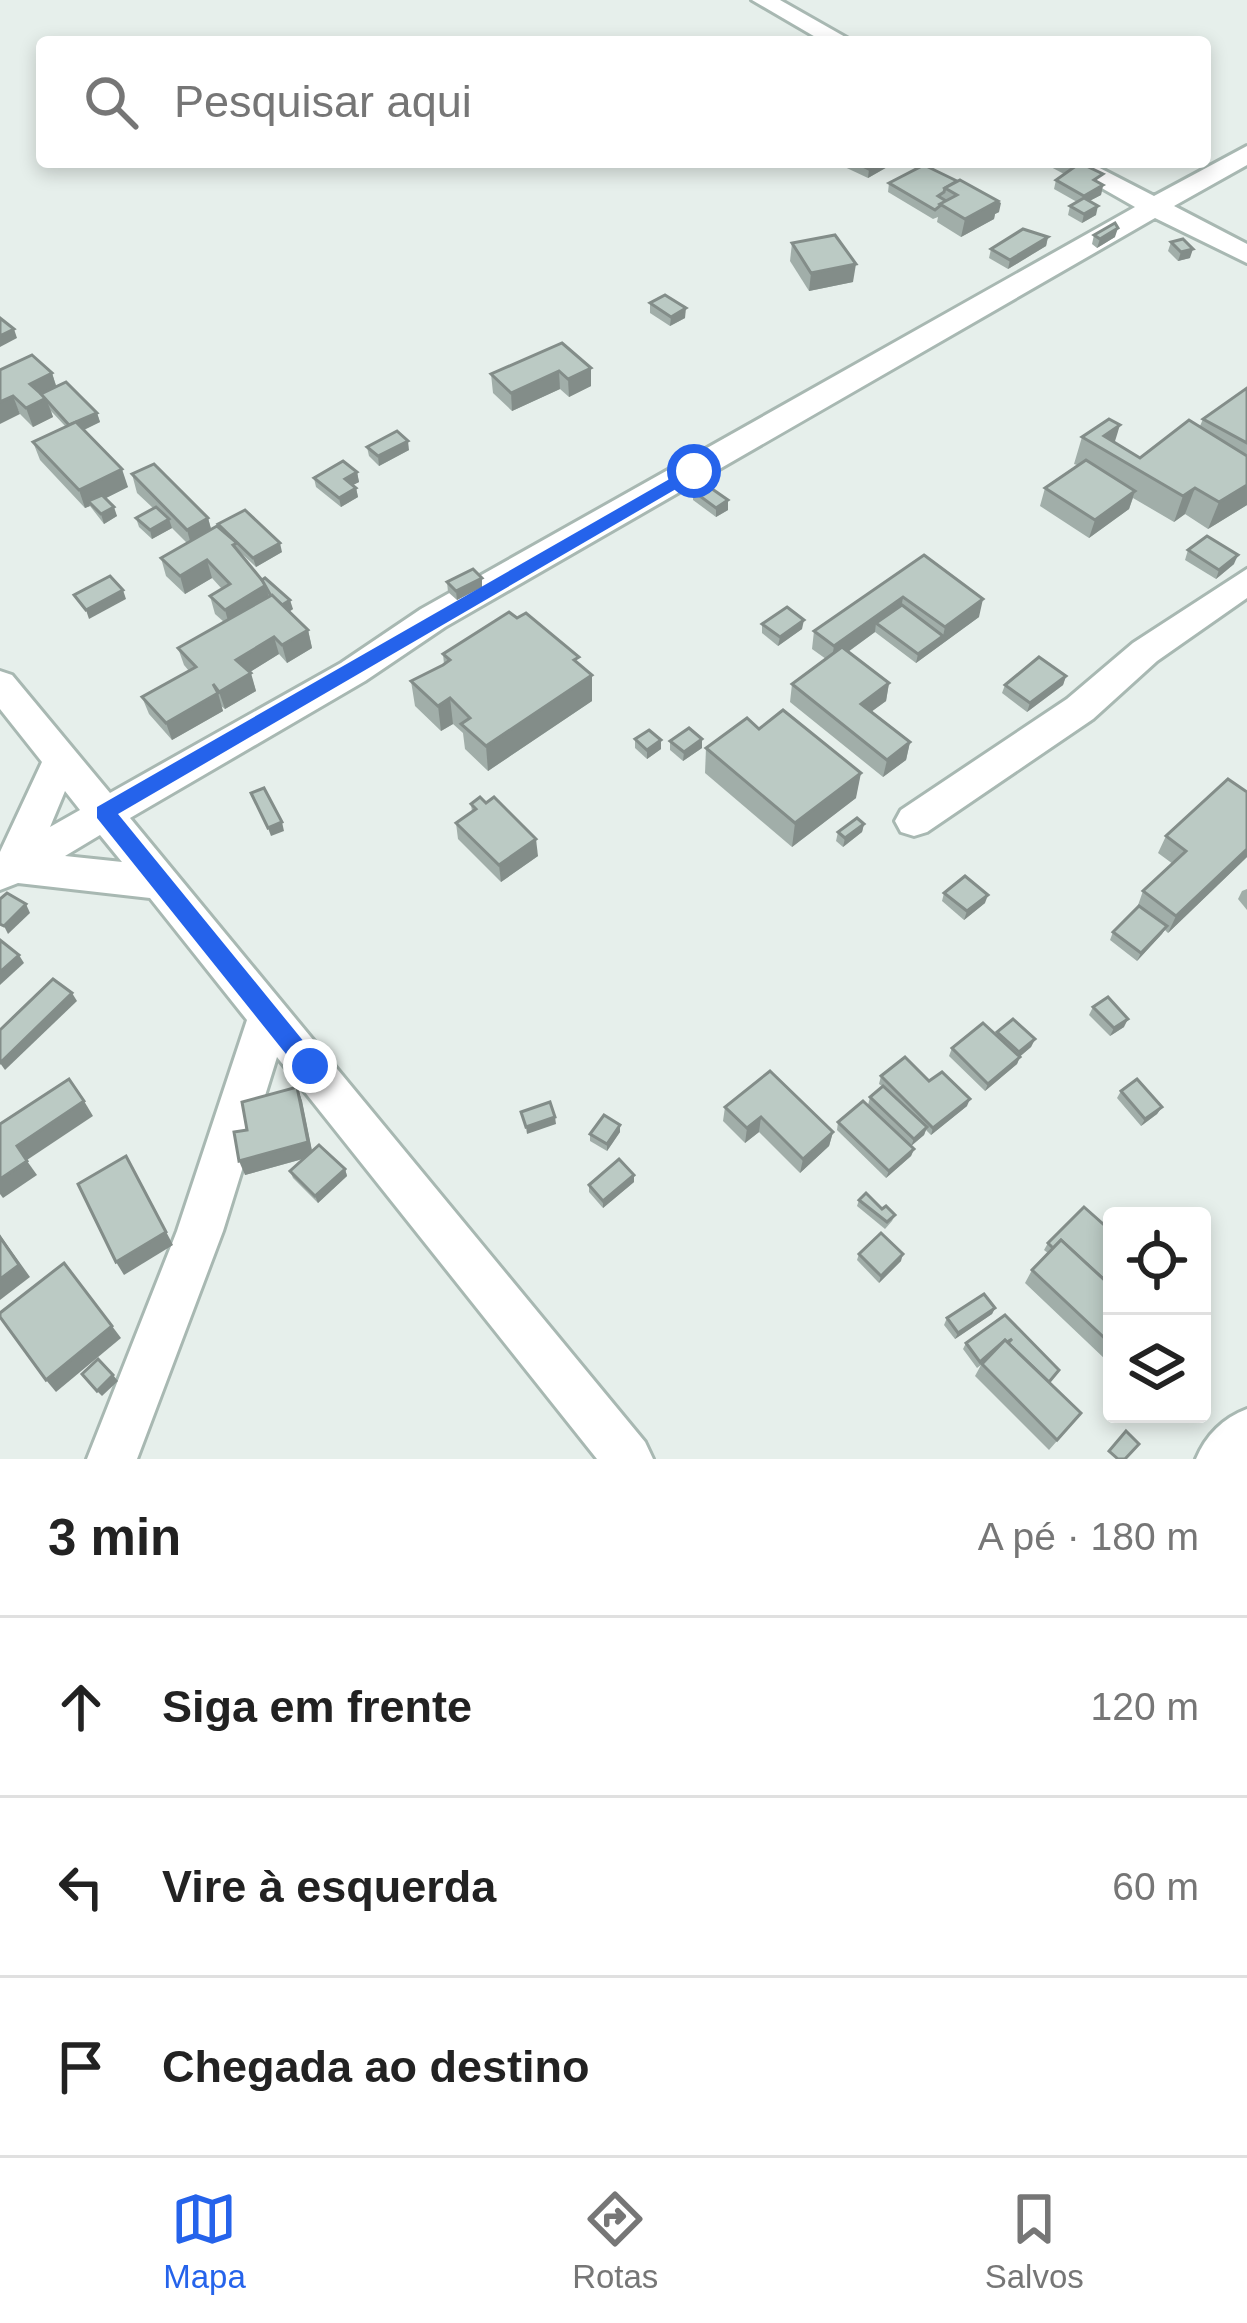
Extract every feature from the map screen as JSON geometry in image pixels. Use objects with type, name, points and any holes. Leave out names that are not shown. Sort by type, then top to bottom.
[{"type":"street","points":[[763,0],[831,36]]},
{"type":"street","points":[[7,870],[353,672],[434,618],[1247,154]]},
{"type":"street","points":[[1080,168],[1247,255]]},
{"type":"street","points":[[914,821],[1080,709],[1145,652],[1247,581]]},
{"type":"street","points":[[0,684],[628,1459]]},
{"type":"street","points":[[7,870],[61,760]]},
{"type":"street","points":[[7,870],[161,883]]},
{"type":"street","points":[[112,1459],[200,1231],[269,1017]]},
{"type":"street","points":[[1221,1459],[1247,1433]]},
{"type":"building","points":[[918,168],[930,168],[957,181],[938,196],[946,201],[935,210],[889,183]]},
{"type":"building","points":[[1073,168],[1103,174],[1094,180],[1103,185],[1084,196],[1056,180]]},
{"type":"building","points":[[960,180],[998,201],[965,219],[940,204],[957,195],[945,188]]},
{"type":"building","points":[[1084,198],[1098,206],[1084,214],[1070,206]]},
{"type":"building","points":[[1115,223],[1118,228],[1100,239],[1094,235]]},
{"type":"building","points":[[1023,229],[1048,237],[1010,260],[991,249]]},
{"type":"building","points":[[835,235],[856,264],[811,273],[792,243]]},
{"type":"building","points":[[1183,239],[1193,249],[1181,252],[1171,242]]},
{"type":"building","points":[[665,295],[686,308],[671,317],[650,303]]},
{"type":"building","points":[[0,318],[14,329],[0,336]]},
{"type":"building","points":[[562,343],[591,368],[568,379],[559,371],[511,393],[491,374]]},
{"type":"building","points":[[32,355],[52,373],[30,384],[46,398],[26,408],[13,396],[0,402],[0,370]]},
{"type":"building","points":[[66,382],[97,413],[69,425],[41,394]]},
{"type":"building","points":[[1247,388],[1247,443],[1203,419]]},
{"type":"building","points":[[1109,419],[1120,425],[1104,436],[1140,458],[1189,420],[1247,456],[1247,485],[1219,502],[1195,488],[1183,496],[1082,437]]},
{"type":"building","points":[[76,422],[122,469],[79,490],[33,442]]},
{"type":"building","points":[[397,431],[408,441],[378,456],[367,447]]},
{"type":"building","points":[[1086,460],[1135,491],[1095,520],[1045,488]]},
{"type":"building","points":[[343,461],[357,472],[345,479],[356,488],[339,498],[314,478]]},
{"type":"building","points":[[154,464],[208,518],[187,530],[132,474]]},
{"type":"building","points":[[705,484],[728,500],[716,508],[693,491]]},
{"type":"building","points":[[102,495],[114,507],[101,514],[88,501]]},
{"type":"building","points":[[156,507],[169,519],[150,530],[136,518]]},
{"type":"building","points":[[245,510],[280,543],[253,558],[218,524]]},
{"type":"building","points":[[217,526],[237,543],[233,545],[266,585],[225,610],[210,596],[230,584],[207,560],[180,576],[161,558]]},
{"type":"building","points":[[1207,536],[1238,555],[1219,570],[1188,550]]},
{"type":"building","points":[[924,555],[983,599],[945,627],[903,597],[834,646],[814,631]]},
{"type":"building","points":[[473,569],[482,578],[456,591],[447,582]]},
{"type":"building","points":[[110,576],[123,590],[86,610],[74,595]]},
{"type":"building","points":[[265,578],[290,600],[282,605],[271,596]]},
{"type":"building","points":[[272,595],[308,630],[282,645],[274,637],[236,660],[251,673],[219,692],[213,684],[218,693],[166,723],[142,697],[196,667],[178,648]]},
{"type":"building","points":[[902,605],[943,636],[918,654],[876,623]]},
{"type":"building","points":[[787,607],[804,620],[780,637],[762,624]]},
{"type":"building","points":[[509,612],[517,618],[526,613],[579,657],[574,660],[592,675],[486,746],[461,724],[470,718],[450,698],[438,706],[411,681],[443,665],[450,660],[443,654]]},
{"type":"building","points":[[842,647],[889,683],[861,704],[910,742],[887,760],[792,684]]},
{"type":"building","points":[[1039,657],[1066,676],[1030,703],[1005,685]]},
{"type":"building","points":[[783,710],[861,773],[795,823],[706,748],[747,718],[759,729]]},
{"type":"building","points":[[689,728],[702,739],[684,752],[670,741]]},
{"type":"building","points":[[649,730],[661,740],[647,750],[635,739]]},
{"type":"building","points":[[1228,779],[1247,792],[1247,849],[1176,916],[1143,891],[1186,851],[1166,836]]},
{"type":"building","points":[[264,788],[282,822],[268,828],[251,793]]},
{"type":"building","points":[[480,797],[486,803],[494,797],[536,839],[499,865],[456,823],[476,809],[471,804]]},
{"type":"building","points":[[857,818],[864,824],[845,838],[838,832]]},
{"type":"building","points":[[965,876],[988,895],[967,911],[944,893]]},
{"type":"building","points":[[7,893],[26,904],[4,926],[0,924],[0,899]]},
{"type":"building","points":[[1139,906],[1167,926],[1141,953],[1113,932]]},
{"type":"building","points":[[0,940],[19,955],[0,972]]},
{"type":"building","points":[[53,979],[72,993],[0,1063],[0,1030]]},
{"type":"building","points":[[1108,997],[1128,1019],[1114,1028],[1093,1007]]},
{"type":"building","points":[[1013,1019],[1035,1039],[1019,1052],[997,1032]]},
{"type":"building","points":[[983,1023],[1020,1057],[988,1084],[952,1048]]},
{"type":"building","points":[[905,1057],[929,1081],[942,1072],[970,1099],[933,1128],[881,1076]]},
{"type":"building","points":[[770,1071],[833,1132],[803,1159],[761,1117],[747,1128],[725,1107]]},
{"type":"building","points":[[69,1079],[84,1101],[17,1146],[27,1161],[0,1179],[0,1124]]},
{"type":"building","points":[[1137,1079],[1162,1107],[1145,1119],[1121,1091]]},
{"type":"building","points":[[883,1086],[927,1127],[914,1139],[870,1097]]},
{"type":"building","points":[[297,1087],[308,1142],[239,1161],[234,1132],[247,1130],[242,1102]]},
{"type":"building","points":[[863,1101],[914,1149],[889,1171],[838,1122]]},
{"type":"building","points":[[550,1102],[555,1117],[526,1127],[521,1112]]},
{"type":"building","points":[[604,1115],[620,1125],[607,1144],[590,1134]]},
{"type":"building","points":[[319,1145],[345,1169],[315,1196],[290,1171]]},
{"type":"building","points":[[126,1156],[166,1232],[116,1262],[78,1184]]},
{"type":"building","points":[[619,1159],[634,1175],[603,1201],[589,1185]]},
{"type":"building","points":[[866,1193],[895,1215],[887,1222],[859,1200]]},
{"type":"building","points":[[1084,1207],[1103,1224],[1103,1279],[1061,1240],[1053,1248],[1048,1243]]},
{"type":"building","points":[[881,1233],[903,1254],[881,1276],[859,1254]]},
{"type":"building","points":[[0,1237],[19,1265],[0,1279]]},
{"type":"building","points":[[1061,1240],[1103,1279],[1103,1337],[1032,1270]]},
{"type":"building","points":[[64,1263],[112,1326],[46,1380],[0,1313]]},
{"type":"building","points":[[984,1294],[995,1308],[958,1333],[947,1318]]},
{"type":"building","points":[[1005,1315],[1059,1370],[1049,1382],[1008,1343],[1012,1339],[980,1362],[966,1343]]},
{"type":"building","points":[[1005,1340],[1081,1413],[1057,1440],[982,1364]]},
{"type":"building","points":[[98,1359],[113,1375],[97,1391],[82,1374]]},
{"type":"building","points":[[1126,1431],[1139,1444],[1125,1459],[1118,1459],[1109,1451]]},
{"type":"route","points":[[310,1066],[104,812],[694,471]]}]
